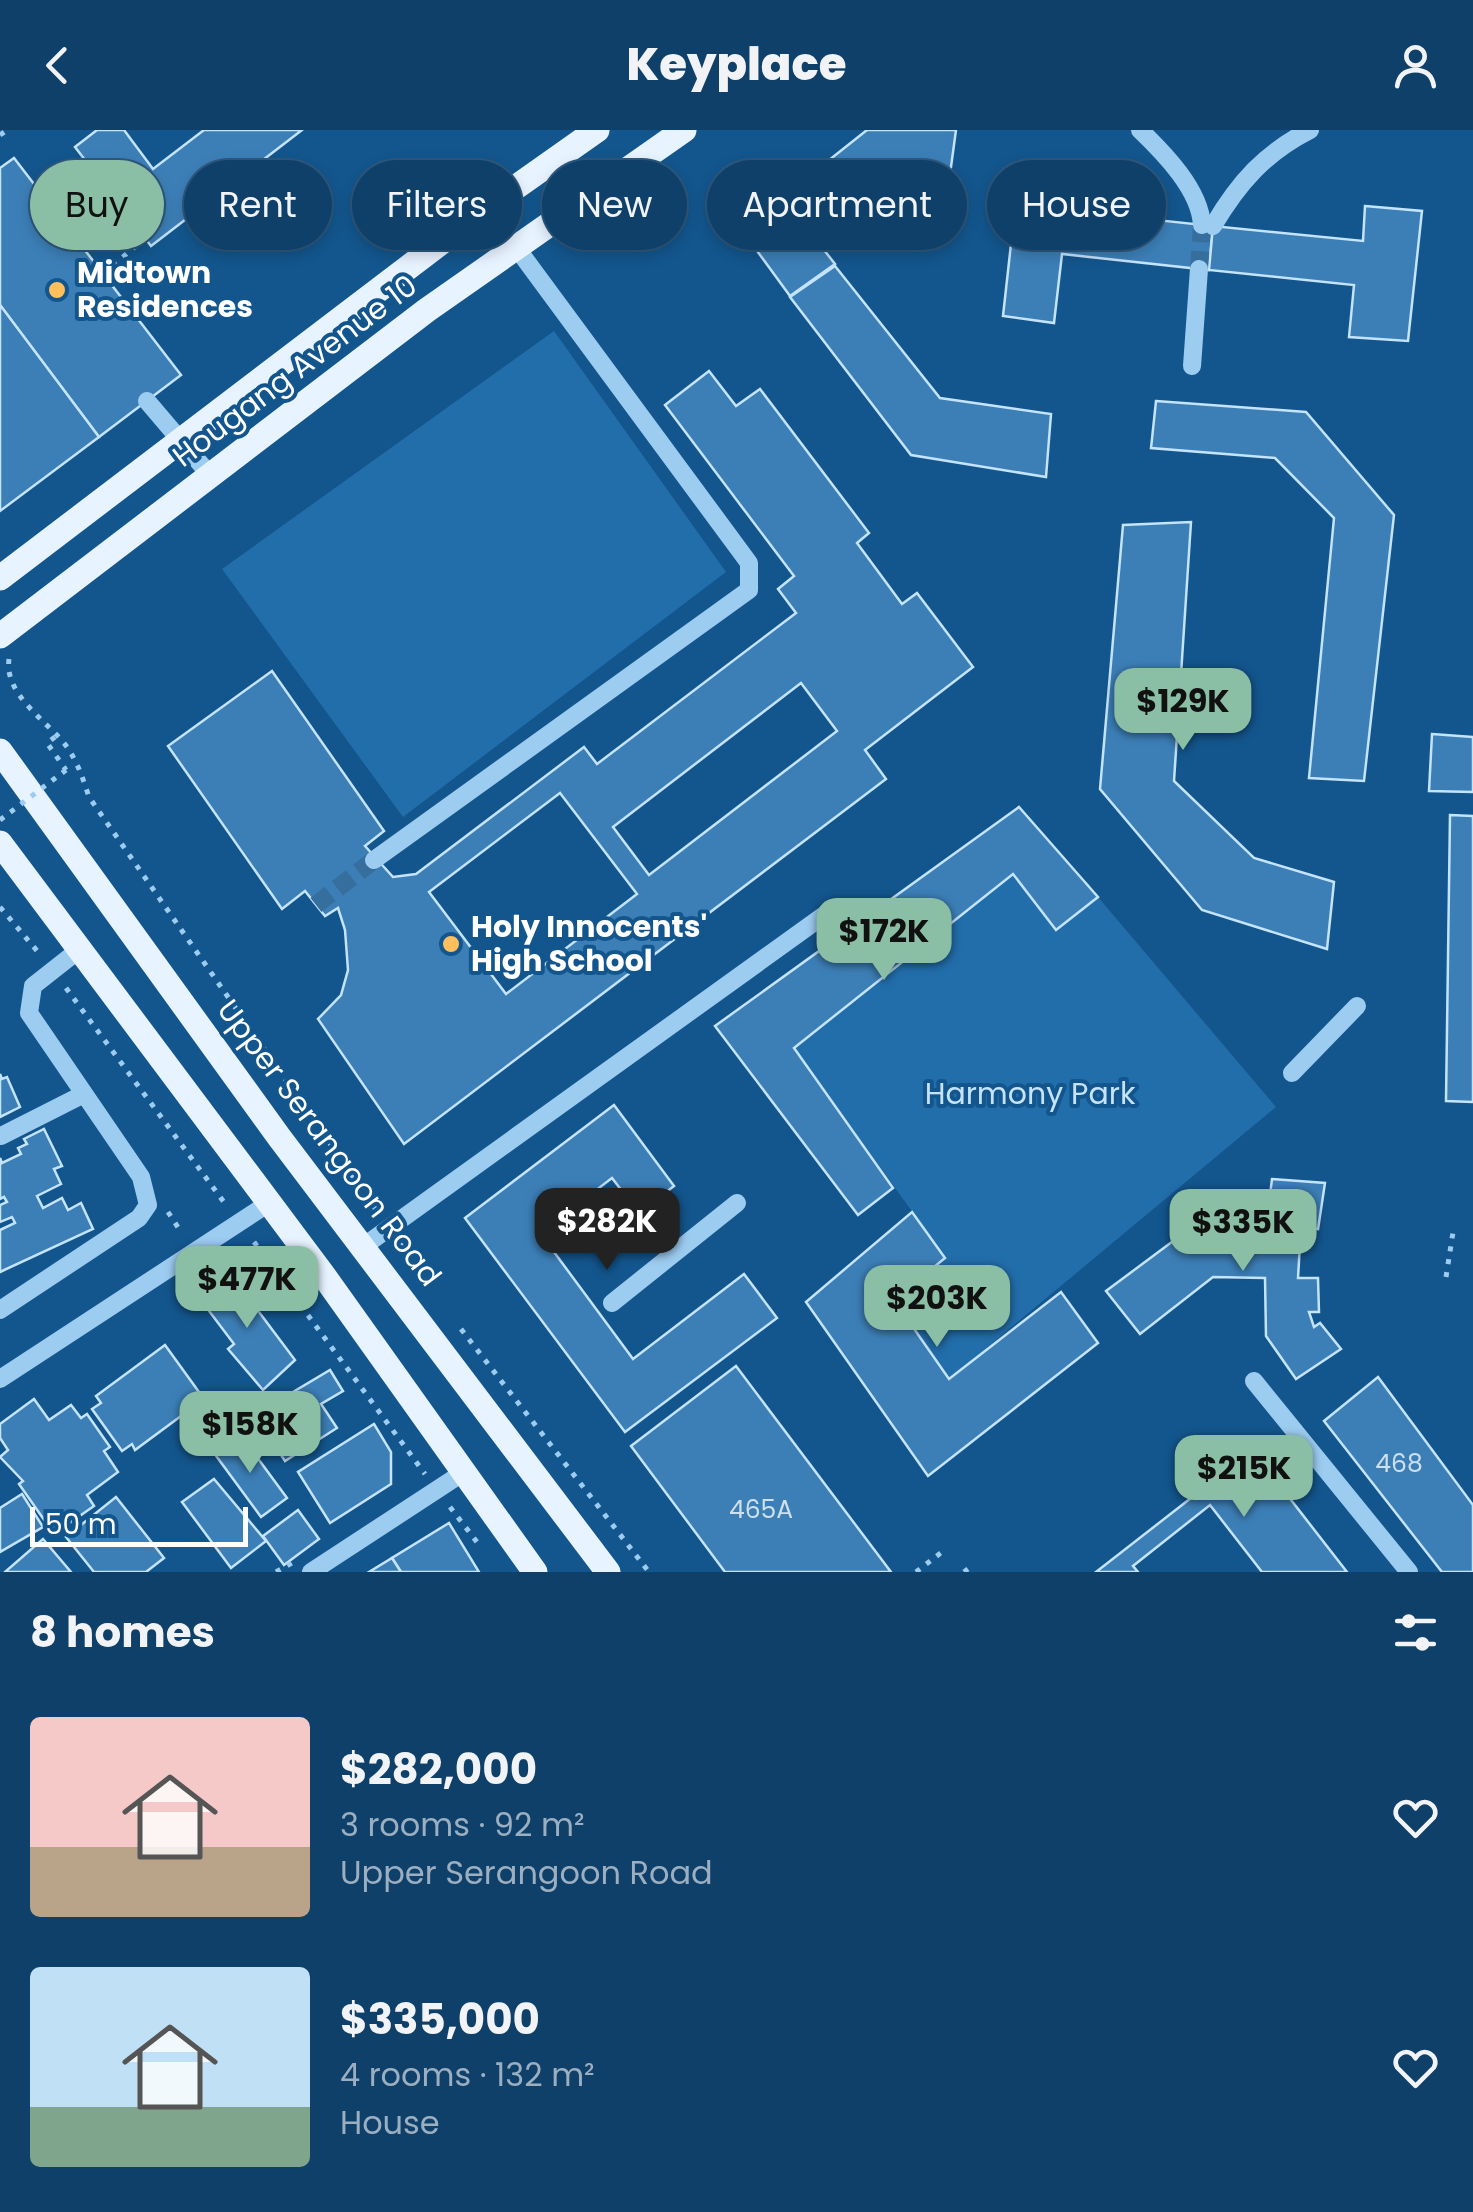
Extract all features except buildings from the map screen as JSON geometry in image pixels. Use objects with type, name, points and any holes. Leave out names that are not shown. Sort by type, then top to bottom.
[{"type":"main road","name":"Hougang Avenue 10","points":[[0,578],[183,431],[597,130]]},
{"type":"main road","name":"Hougang Avenue 10","points":[[522,243],[684,130]]},
{"type":"main road","name":"Hougang Avenue 10","points":[[5,647],[210,475],[512,250]]},
{"type":"main road","name":"Upper Serangoon Road","points":[[0,751],[608,1572]]},
{"type":"main road","points":[[0,844],[269,1203],[535,1572]]},
{"type":"street","points":[[1140,130],[1180,175],[1206,221],[1278,146],[1310,130]]},
{"type":"street","points":[[374,860],[749,590],[749,563],[518,250]]},
{"type":"street","points":[[1197,366],[1204,269]]},
{"type":"street","points":[[147,401],[183,431],[210,475]]},
{"type":"street","points":[[364,1246],[834,908]]},
{"type":"street","points":[[0,1310],[139,1218],[148,1205],[141,1177],[29,1013],[32,986],[80,948]]},
{"type":"street","points":[[1292,1073],[1357,1006]]},
{"type":"street","points":[[2,1136],[84,1094]]},
{"type":"street","points":[[0,1379],[269,1203]]},
{"type":"street","points":[[612,1304],[737,1203]]},
{"type":"street","points":[[1254,1380],[1409,1572]]},
{"type":"street","points":[[310,1572],[464,1472]]},
{"type":"path","points":[[0,134],[6,130]]},
{"type":"path","points":[[77,160],[82,156]]},
{"type":"path","points":[[102,274],[130,250]]},
{"type":"path","points":[[5,647],[10,681],[80,766],[89,797],[432,1291]]},
{"type":"path","points":[[55,736],[75,763]]},
{"type":"path","points":[[0,820],[66,770],[46,743],[55,736]]},
{"type":"path","points":[[169,1213],[188,1244]]},
{"type":"path","points":[[1446,1277],[1454,1226]]},
{"type":"path","points":[[456,1322],[649,1572]]},
{"type":"path","points":[[916,1572],[942,1552]]},
{"type":"path","points":[[964,1572],[972,1565]]},
{"type":"green space","points":[[554,331],[726,572],[403,817],[222,569]]},
{"type":"green space","name":"Harmony Park","points":[[1013,874],[1056,930],[1098,897],[1276,1107],[949,1379],[894,1300],[945,1257],[794,1048]]},
{"type":"tunnel","points":[[1199,269],[1202,225]]},
{"type":"tunnel","points":[[316,905],[374,860]]},
{"type":"place","name":"Midtown Residences","points":[[57,290]]},
{"type":"place","name":"Holy Innocents' High School","points":[[451,944]]}]
